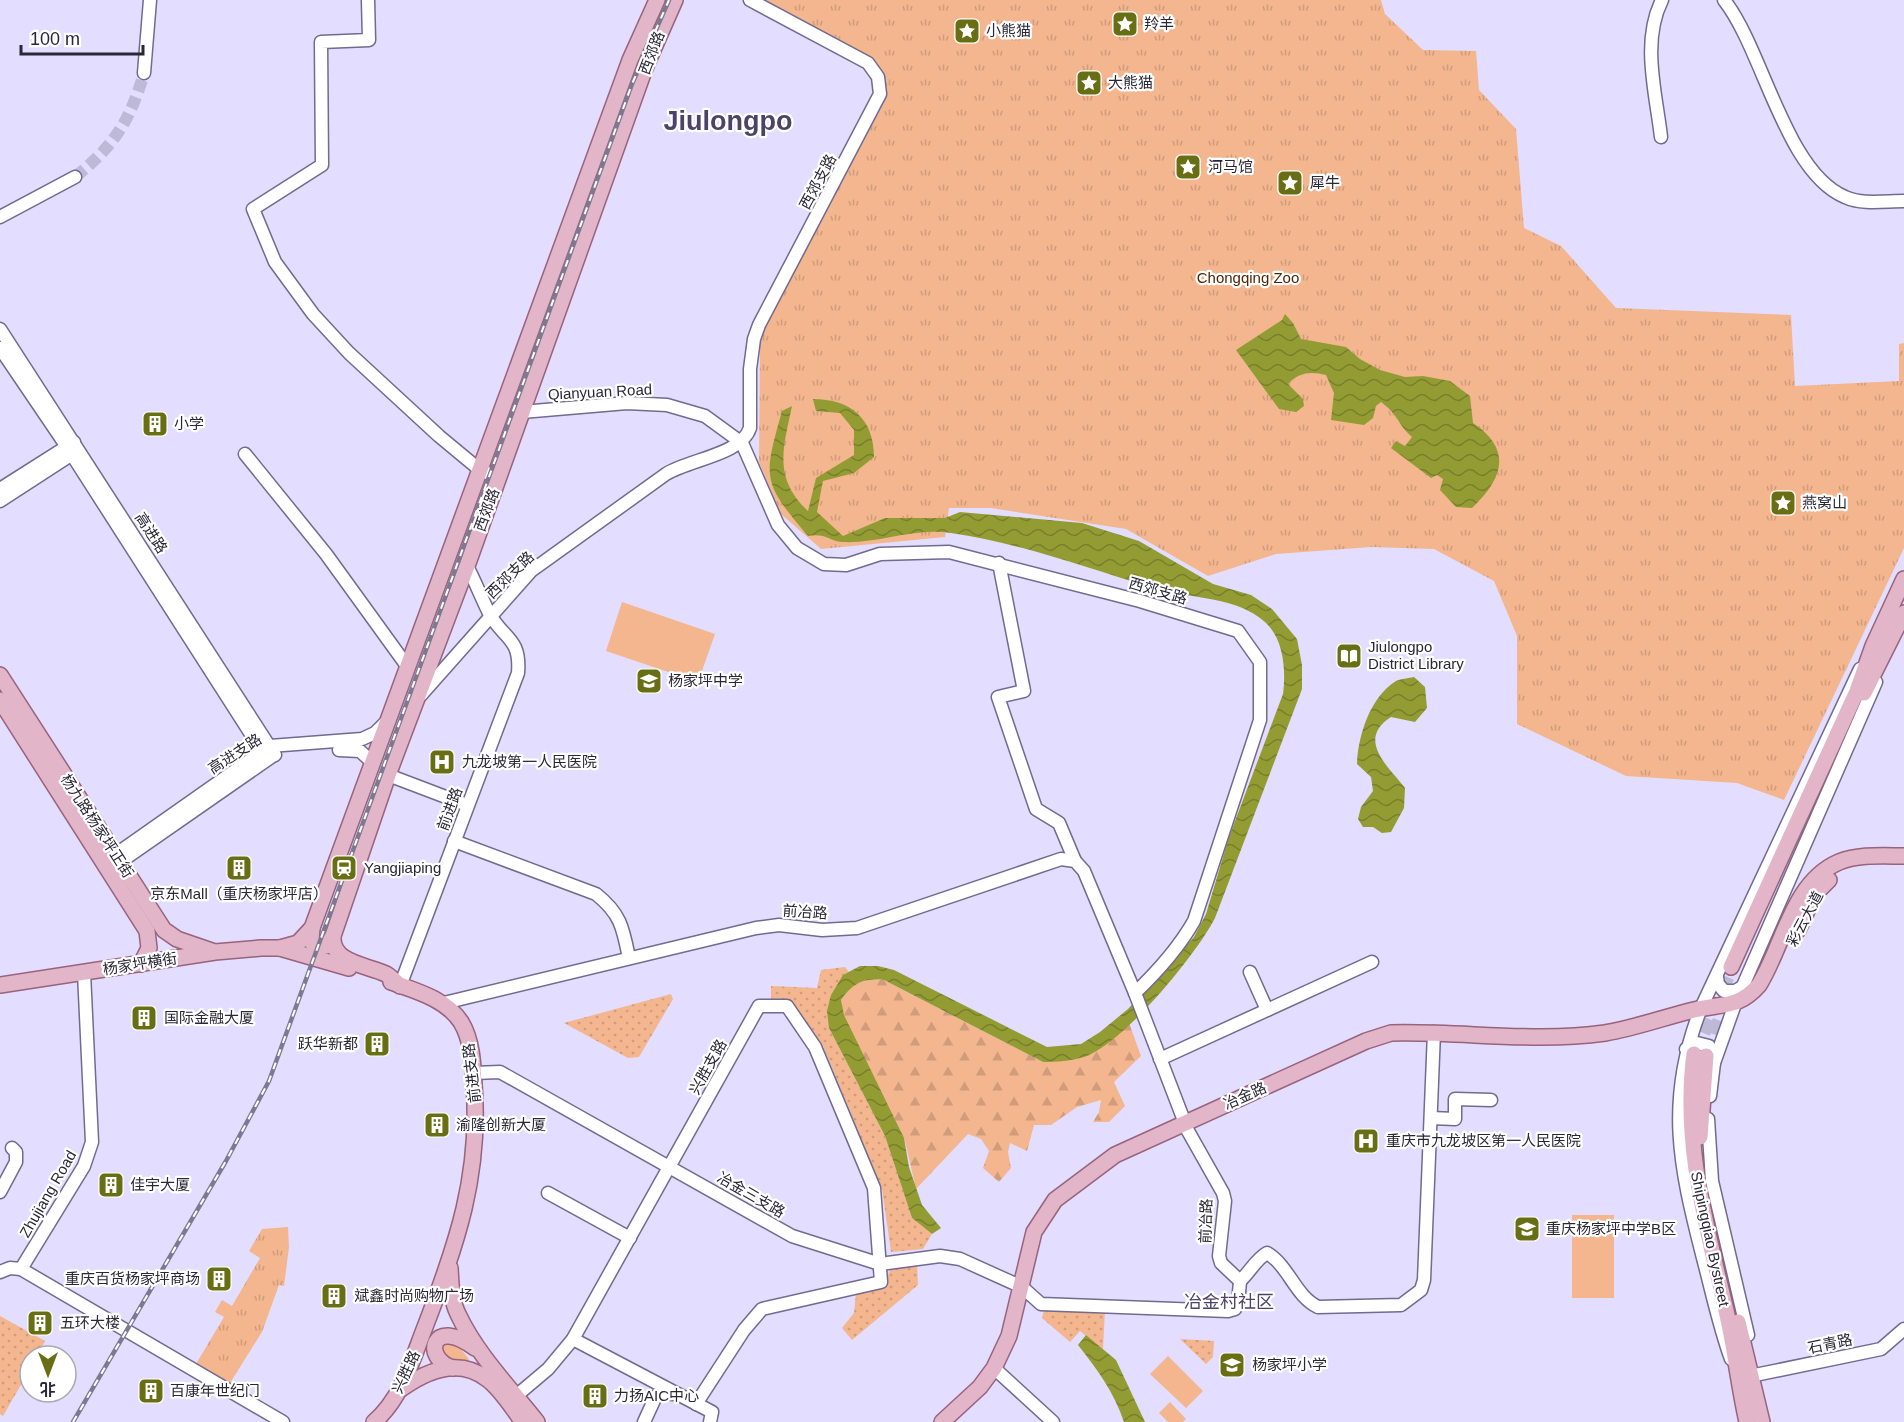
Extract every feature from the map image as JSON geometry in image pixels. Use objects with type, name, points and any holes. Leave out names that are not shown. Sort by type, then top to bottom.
[{"type":"main road","name":"西郊路","points":[[312,928],[630,60],[657,0]]},
{"type":"main road","name":"西郊路","points":[[333,936],[388,775],[499,478],[645,68],[675,0]]},
{"type":"main road","points":[[1880,649],[1904,579]]},
{"type":"main road","points":[[1736,968],[1857,691],[1880,649],[1904,613]]},
{"type":"main road","name":"杨九路杨家坪正街","points":[[0,675],[164,930],[177,939],[215,952]]},
{"type":"main road","name":"杨九路杨家坪正街","points":[[0,700],[147,931]]},
{"type":"main road","name":"彩云大道","points":[[1733,1009],[1759,985],[1805,890],[1820,873],[1840,862],[1865,856],[1904,856]]},
{"type":"main road","name":"彩云大道","points":[[1733,1009],[1754,1003],[1767,990],[1815,894],[1826,882],[1845,871],[1866,866],[1904,865]]},
{"type":"main road","points":[[312,928],[311,941],[315,946],[326,946],[333,936]]},
{"type":"main road","points":[[280,948],[298,943],[312,928]]},
{"type":"main road","points":[[147,931],[156,942],[165,945],[168,941],[164,930]]},
{"type":"main road","points":[[141,964],[149,948],[147,931]]},
{"type":"main road","points":[[333,936],[333,944],[339,955],[387,975],[400,986]]},
{"type":"main road","name":"前进支路","points":[[280,948],[324,959],[444,1004],[461,1022],[469,1041],[477,1133],[475,1158],[465,1211],[450,1262],[429,1317]]},
{"type":"main road","name":"杨家坪横街","points":[[0,985],[215,952],[280,948]]},
{"type":"main road","name":"冶金路","points":[[955,1422],[986,1395],[997,1371],[1025,1290],[1035,1232],[1055,1200],[1115,1155],[1187,1127],[1366,1041],[1391,1033],[1434,1036],[1558,1036],[1606,1033],[1699,1013],[1733,1009]]},
{"type":"main road","name":"Shipingqiao Bystreet","points":[[1700,1056],[1689,1088],[1690,1131],[1696,1182],[1748,1422]]},
{"type":"main road","name":"Shipingqiao Bystreet","points":[[1700,1056],[1699,1132],[1704,1182],[1762,1422]]},
{"type":"main road","points":[[450,1262],[451,1288],[457,1313],[484,1355],[537,1422]]},
{"type":"main road","name":"兴胜路","points":[[374,1422],[401,1389],[429,1317]]},
{"type":"main road","points":[[457,1369],[442,1364],[437,1358],[436,1346],[443,1336],[452,1334],[461,1337],[484,1355]]},
{"type":"main road","points":[[401,1389],[434,1369],[476,1372],[488,1379],[523,1422]]},
{"type":"main road","name":"冶金路","points":[[942,1422],[997,1371]]},
{"type":"street","points":[[144,73],[150,0]]},
{"type":"street","points":[[368,0],[369,40],[321,42],[322,165],[253,209],[275,262],[313,314],[350,354],[480,470],[499,478]]},
{"type":"street","name":"西郊支路","points":[[414,703],[531,571],[666,474],[742,442],[750,428],[750,369],[759,325],[880,94],[878,77],[868,63],[750,0]]},
{"type":"street","points":[[1661,137],[1651,40],[1653,18],[1662,0]]},
{"type":"street","points":[[1724,0],[1735,14],[1769,91],[1812,169],[1844,197],[1864,201],[1904,201]]},
{"type":"street","points":[[0,217],[75,177]]},
{"type":"street","name":"高进路","points":[[0,329],[246,725],[268,753]]},
{"type":"street","name":"高进路","points":[[0,348],[73,448],[268,753]]},
{"type":"street","name":"Qianyuan Road","points":[[522,412],[627,403],[667,405],[705,416],[742,442]]},
{"type":"street","name":"西郊支路","points":[[742,442],[778,525],[797,548],[824,564],[846,565],[880,554],[949,552],[1140,601],[1238,631],[1260,662],[1260,720],[1194,921],[1181,943],[1161,968],[1136,993]]},
{"type":"street","points":[[0,489],[73,448]]},
{"type":"street","points":[[0,501],[73,448]]},
{"type":"street","points":[[245,454],[326,554],[407,666]]},
{"type":"street","points":[[999,564],[1024,690],[998,697],[1036,808],[1059,823],[1075,861]]},
{"type":"street","name":"前进路","points":[[400,986],[518,673],[519,656],[514,641],[490,615],[467,566]]},
{"type":"street","points":[[1756,1398],[1755,1376],[1712,1181],[1700,1056],[1699,1013],[1848,688],[1880,649]]},
{"type":"street","points":[[1700,1056],[1733,1009],[1744,986],[1870,698],[1880,649]]},
{"type":"street","name":"高进支路","points":[[117,859],[242,765],[268,753],[362,739],[375,733],[387,721]]},
{"type":"street","points":[[242,765],[248,753],[246,725]]},
{"type":"street","name":"高进支路","points":[[117,859],[268,753],[351,749],[360,751],[372,762]]},
{"type":"street","points":[[388,775],[467,805]]},
{"type":"street","points":[[454,841],[596,894],[612,907],[622,925],[629,958]]},
{"type":"street","name":"前冶路","points":[[444,1004],[756,928],[779,925],[822,930],[857,928],[1061,859],[1075,861],[1084,871],[1136,993],[1187,1127],[1225,1200],[1219,1256],[1221,1263],[1240,1281]]},
{"type":"street","points":[[1160,1059],[1372,963]]},
{"type":"street","points":[[1250,972],[1268,1010]]},
{"type":"street","name":"Zhujiang Road","points":[[10,1270],[84,1166],[92,1142],[84,973]]},
{"type":"street","points":[[1717,976],[1718,984],[1724,991],[1735,991],[1744,986]]},
{"type":"street","name":"兴胜支路","points":[[516,1396],[548,1370],[573,1339],[759,1006],[787,1006],[815,1047],[874,1188],[880,1264]]},
{"type":"street","points":[[1025,1290],[1041,1304],[1228,1311],[1235,1309],[1238,1304],[1240,1281],[1252,1270],[1259,1257],[1267,1253],[1277,1259],[1309,1302],[1318,1307],[1401,1305],[1421,1290],[1424,1280],[1434,1036]]},
{"type":"street","name":"冶金三支路","points":[[473,1072],[500,1072],[792,1236],[880,1264],[939,1256],[960,1259],[1025,1290]]},
{"type":"street","points":[[1431,1119],[1455,1119],[1455,1099],[1491,1100]]},
{"type":"street","points":[[0,1192],[16,1162],[16,1152],[12,1148]]},
{"type":"street","points":[[548,1193],[630,1238]]},
{"type":"street","points":[[0,1257],[10,1270],[283,1422]]},
{"type":"street","points":[[696,1404],[744,1330],[762,1309],[881,1282],[880,1264]]},
{"type":"street","name":"石青路","points":[[1755,1376],[1881,1349],[1904,1329]]},
{"type":"street","points":[[573,1339],[712,1412],[710,1422]]},
{"type":"street","points":[[997,1371],[1053,1422]]},
{"type":"street","points":[[644,1422],[656,1396],[666,1393],[682,1396]]},
{"type":"green space","name":"Chongqing Zoo","points":[[764,0],[1381,0],[1385,14],[1423,50],[1476,51],[1479,90],[1516,129],[1524,228],[1561,246],[1616,308],[1791,315],[1795,386],[1899,381],[1899,344],[1904,343],[1904,548],[1784,800],[1737,783],[1626,776],[1517,724],[1517,636],[1494,581],[1434,549],[1371,547],[1276,554],[1208,576],[1126,529],[991,508],[949,508],[945,537],[821,549],[781,514],[759,462],[760,346],[765,327],[884,102],[885,87],[879,70],[864,54]]},
{"type":"green space","points":[[622,602],[715,634],[698,682],[606,651]]},
{"type":"green space","points":[[845,967],[849,972],[843,975],[829,1028],[885,1136],[912,1218],[932,1234],[923,1249],[891,1252],[882,1189],[823,1046],[791,1003],[771,1001],[771,986],[817,988],[821,970]]},
{"type":"green space","points":[[868,979],[884,980],[1043,1062],[1086,1056],[1129,1023],[1141,1056],[1114,1082],[1125,1106],[1109,1122],[1093,1122],[1099,1112],[1101,1100],[1077,1107],[1051,1125],[1034,1125],[1027,1151],[1010,1143],[1008,1152],[1011,1168],[999,1182],[983,1168],[989,1151],[981,1139],[968,1134],[916,1189],[905,1141],[843,1015],[841,1000],[851,986]]},
{"type":"green space","points":[[671,994],[673,999],[639,1057],[628,1058],[564,1023]]},
{"type":"green space","points":[[1572,1215],[1614,1215],[1614,1298],[1572,1298]]},
{"type":"green space","points":[[288,1227],[289,1247],[284,1286],[279,1285],[262,1332],[230,1383],[196,1364],[224,1317],[215,1312],[222,1300],[232,1306],[260,1258],[249,1251],[262,1229]]},
{"type":"green space","points":[[917,1264],[918,1285],[852,1340],[842,1328],[854,1313],[856,1293],[885,1281],[892,1266]]},
{"type":"green space","points":[[1045,1306],[1105,1309],[1103,1349],[1080,1331],[1070,1342],[1042,1318]]},
{"type":"green space","points":[[0,1316],[45,1341],[43,1344],[18,1344],[18,1390],[3,1416],[0,1414]]},
{"type":"green space","points":[[1180,1339],[1214,1341],[1213,1357],[1206,1364]]},
{"type":"green space","points":[[455,1342],[469,1359],[467,1363],[446,1362],[439,1344]]},
{"type":"green space","points":[[1168,1356],[1203,1391],[1186,1408],[1150,1374]]},
{"type":"green space","points":[[1170,1402],[1186,1419],[1183,1422],[1168,1422],[1159,1413]]},
{"type":"water","points":[[1285,314],[1293,323],[1301,339],[1346,347],[1360,359],[1380,370],[1405,377],[1423,376],[1450,381],[1470,396],[1473,423],[1494,443],[1498,453],[1497,475],[1483,497],[1472,508],[1456,507],[1440,490],[1443,479],[1437,475],[1431,478],[1391,448],[1396,441],[1405,446],[1412,437],[1381,402],[1376,406],[1373,418],[1364,425],[1331,420],[1334,393],[1326,375],[1310,373],[1296,377],[1288,384],[1303,399],[1304,406],[1296,412],[1279,409],[1236,350],[1282,320]]},
{"type":"water","points":[[813,399],[826,400],[849,407],[857,413],[870,431],[873,443],[874,457],[854,473],[823,481],[817,512],[843,536],[885,518],[945,518],[960,512],[1082,523],[1139,541],[1213,584],[1251,595],[1272,609],[1297,639],[1302,665],[1302,689],[1215,918],[1192,954],[1157,996],[1138,1017],[1100,1049],[1084,1057],[1043,1062],[884,980],[859,983],[850,989],[841,1000],[844,1015],[904,1138],[909,1167],[922,1205],[941,1228],[932,1234],[912,1218],[885,1136],[829,1028],[827,1011],[831,995],[843,975],[860,966],[878,966],[894,970],[1047,1047],[1081,1044],[1100,1032],[1128,1009],[1194,937],[1206,914],[1229,837],[1283,694],[1282,656],[1280,646],[1271,629],[1265,622],[1241,607],[1157,589],[1003,543],[937,532],[856,542],[842,542],[824,536],[808,536],[782,503],[771,479],[772,452],[782,411],[792,406],[784,449],[785,475],[789,487],[808,511],[816,478],[854,455],[854,430],[840,413],[816,411]]},
{"type":"water","points":[[1414,677],[1425,687],[1427,708],[1415,722],[1391,717],[1381,726],[1376,735],[1379,754],[1405,788],[1404,808],[1391,832],[1382,833],[1373,827],[1363,827],[1358,819],[1361,807],[1373,791],[1371,777],[1357,764],[1360,741],[1367,718],[1379,697],[1396,681]]},
{"type":"water","points":[[1086,1335],[1116,1360],[1145,1422],[1124,1422],[1104,1381],[1078,1345]]},
{"type":"tunnel","points":[[75,177],[89,166],[119,131],[133,105],[144,73]]},
{"type":"tunnel","points":[[1694,1054],[1731,967]]},
{"type":"tunnel","points":[[1706,1056],[1730,995]]},
{"type":"railway","points":[[73,1422],[226,1161],[269,1081],[632,84],[669,0]]},
{"type":"place","name":"羚羊","points":[[1125,24]]},
{"type":"place","name":"小熊猫","points":[[967,31]]},
{"type":"place","name":"大熊猫","points":[[1089,83]]},
{"type":"place","name":"河马馆","points":[[1188,167]]},
{"type":"place","name":"犀牛","points":[[1290,183]]},
{"type":"place","name":"小学","points":[[155,424]]},
{"type":"place","name":"燕窝山","points":[[1783,503]]},
{"type":"place","name":"Jiulongpo District Library","points":[[1349,656]]},
{"type":"place","name":"杨家坪中学","points":[[649,681]]},
{"type":"place","name":"九龙坡第一人民医院","points":[[442,762]]},
{"type":"place","name":"京东Mall（重庆杨家坪店）","points":[[239,868]]},
{"type":"place","name":"Yangjiaping","points":[[344,868]]},
{"type":"place","name":"国际金融大厦","points":[[144,1018]]},
{"type":"place","name":"跃华新都","points":[[377,1044]]},
{"type":"place","name":"渝隆创新大厦","points":[[437,1125]]},
{"type":"place","name":"重庆市九龙坡区第一人民医院","points":[[1366,1141]]},
{"type":"place","name":"佳宇大厦","points":[[111,1185]]},
{"type":"place","name":"重庆杨家坪中学B区","points":[[1527,1229]]},
{"type":"place","name":"重庆百货杨家坪商场","points":[[219,1279]]},
{"type":"place","name":"斌鑫时尚购物广场","points":[[334,1296]]},
{"type":"place","name":"五环大楼","points":[[40,1323]]},
{"type":"place","name":"杨家坪小学","points":[[1232,1365]]},
{"type":"place","name":"百康年世纪门","points":[[151,1391]]},
{"type":"place","name":"力扬AIC中心","points":[[595,1396]]},
{"type":"district","name":"Jiulongpo","points":[[728,121]]},
{"type":"district","name":"冶金村社区","points":[[1229,1302]]}]
